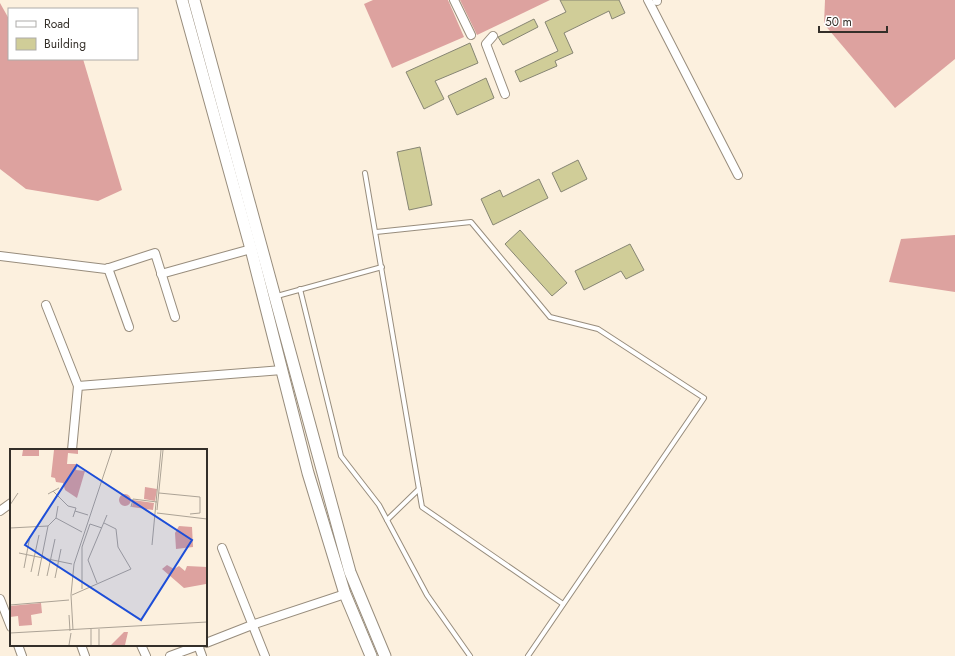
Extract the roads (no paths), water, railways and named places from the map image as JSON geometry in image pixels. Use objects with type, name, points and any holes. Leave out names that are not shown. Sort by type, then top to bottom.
[{"type":"main road","points":[[182,0],[250,249],[302,452],[345,594],[371,656]]},
{"type":"main road","points":[[194,0],[276,296],[350,572],[385,656]]},
{"type":"street","points":[[454,0],[471,35]]},
{"type":"street","points":[[648,0],[738,176]]},
{"type":"street","points":[[493,36],[486,44],[505,94]]},
{"type":"street","points":[[161,274],[250,249]]},
{"type":"street","points":[[0,256],[108,268],[155,253],[175,317]]},
{"type":"street","points":[[108,268],[129,327]]},
{"type":"street","points":[[46,305],[78,386],[72,449]]},
{"type":"street","points":[[78,386],[282,370]]},
{"type":"street","points":[[0,511],[10,504]]},
{"type":"street","points":[[222,548],[265,656]]},
{"type":"street","points":[[207,643],[252,625],[345,594]]},
{"type":"street","points":[[0,598],[10,624]]},
{"type":"street","points":[[18,646],[22,656]]},
{"type":"street","points":[[81,646],[85,656]]},
{"type":"street","points":[[141,646],[146,656]]},
{"type":"street","points":[[170,656],[198,646]]},
{"type":"street","points":[[201,646],[202,656]]},
{"type":"lane","points":[[365,173],[422,507],[563,604]]},
{"type":"lane","points":[[376,232],[471,222],[550,317],[598,329],[704,398],[528,656]]},
{"type":"lane","points":[[276,296],[382,267]]},
{"type":"lane","points":[[300,289],[341,456],[379,505],[426,595],[470,656]]},
{"type":"lane","points":[[388,520],[419,489]]}]
